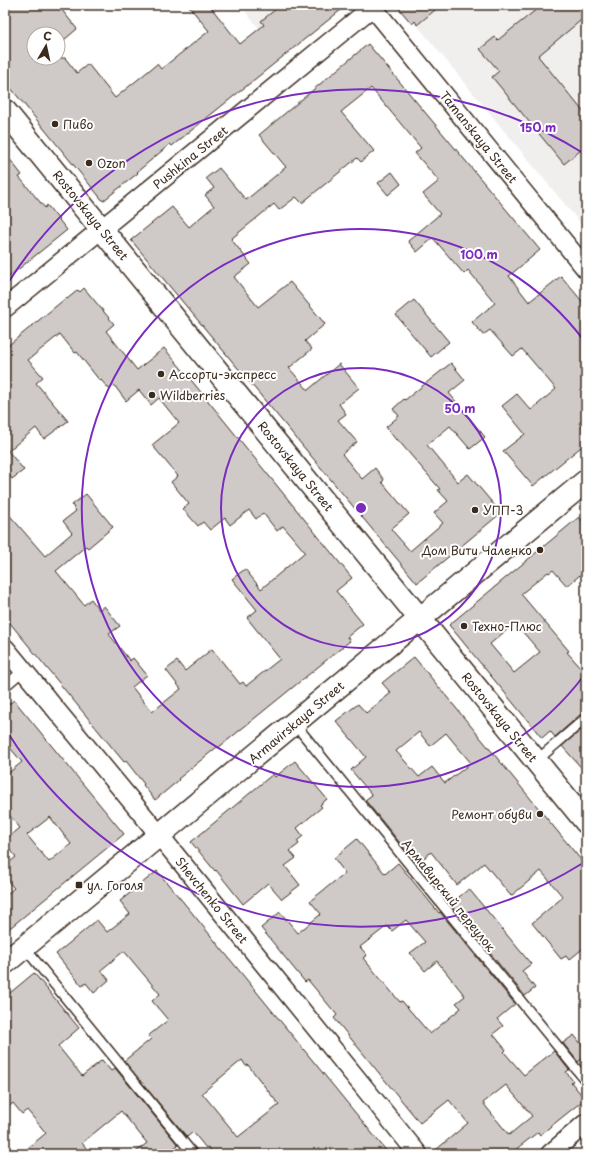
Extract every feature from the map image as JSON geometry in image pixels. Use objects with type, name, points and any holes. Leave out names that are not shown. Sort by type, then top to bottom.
[{"type":"street","name":"Pushkina Street","points":[[5,308],[373,6]]},
{"type":"street","name":"Tamanskaya Street","points":[[373,6],[586,268]]},
{"type":"street","name":"Rostovskaya Street","points":[[5,111],[586,822]]},
{"type":"street","name":"Armavirskaya Street","points":[[5,963],[586,481]]},
{"type":"street","name":"Shevchenko Street","points":[[5,648],[418,1154]]},
{"type":"street","points":[[550,1154],[586,1123]]},
{"type":"lane","points":[[5,686],[24,670]]},
{"type":"lane","points":[[536,761],[586,718]]},
{"type":"lane","name":"Армавирский переулок","points":[[294,723],[586,1081]]},
{"type":"lane","points":[[24,947],[193,1154]]},
{"type":"shaded area","points":[[240,5],[335,5],[340,11],[282,57]]},
{"type":"shaded area","points":[[441,5],[586,5],[586,230],[417,25]]},
{"type":"building","points":[[5,5],[58,5],[77,29],[66,38],[66,26],[26,26],[26,66],[66,66],[66,59],[77,73],[88,64],[115,98],[157,64],[161,69],[209,31],[188,5],[209,5],[240,44],[264,25],[261,21],[281,5],[347,5],[172,146],[170,144],[137,172],[138,173],[103,201],[5,81]]},
{"type":"building","points":[[396,5],[441,5],[417,25],[415,21],[412,24]]},
{"type":"building","points":[[542,5],[586,5],[586,16],[538,56],[586,115],[586,146],[564,164],[492,77],[499,71],[480,49],[495,37],[498,40]]},
{"type":"building","points":[[368,44],[540,250],[509,276],[529,302],[561,276],[586,306],[586,417],[579,423],[586,432],[586,443],[533,486],[503,451],[525,434],[502,406],[517,394],[531,410],[556,389],[522,349],[513,356],[490,330],[483,335],[472,322],[495,303],[468,270],[464,274],[433,238],[417,252],[408,241],[440,214],[423,194],[439,181],[415,153],[421,148],[371,88],[341,112],[374,151],[361,162],[357,158],[302,203],[296,197],[279,210],[274,204],[231,239],[251,264],[234,277],[258,307],[290,282],[325,324],[305,341],[312,349],[289,368],[308,390],[339,364],[359,388],[339,404],[346,414],[338,420],[357,442],[342,454],[362,479],[375,468],[384,480],[382,482],[409,514],[391,529],[410,551],[443,523],[434,513],[448,501],[438,490],[440,489],[386,427],[399,416],[393,409],[451,363],[465,380],[449,393],[485,437],[470,449],[450,426],[427,445],[458,482],[468,474],[501,513],[417,583],[131,240],[172,207],[189,227],[214,206],[205,195],[214,188],[206,178],[219,168],[246,200],[286,167],[259,135]]},
{"type":"building","points":[[5,153],[22,175],[19,177],[45,208],[47,205],[67,230],[5,280]]},
{"type":"building","points":[[392,172],[401,184],[388,195],[378,183]]},
{"type":"building","points":[[84,288],[114,324],[106,331],[137,370],[164,348],[187,375],[352,578],[336,591],[363,624],[347,637],[350,641],[218,748],[217,747],[155,800],[126,761],[124,762],[5,617],[5,510],[45,556],[72,533],[63,521],[76,511],[72,505],[86,494],[113,527],[88,548],[86,546],[56,571],[84,605],[91,599],[99,610],[104,606],[120,626],[109,634],[130,661],[133,658],[147,675],[132,687],[152,712],[181,689],[166,670],[177,661],[185,671],[212,649],[240,684],[243,682],[246,686],[280,659],[247,618],[257,610],[232,579],[245,569],[261,589],[305,552],[283,526],[277,531],[263,513],[256,519],[249,510],[230,525],[225,518],[210,530],[203,522],[198,526],[183,509],[189,504],[171,482],[178,476],[152,445],[179,423],[159,398],[151,405],[139,390],[126,401],[114,385],[109,389],[101,380],[100,381],[77,352],[75,353],[60,334],[28,360],[43,377],[36,383],[68,421],[44,439],[36,428],[8,451],[24,470],[12,479],[5,470],[5,348],[66,298],[67,299],[78,290],[80,292]]},
{"type":"building","points":[[414,300],[449,342],[431,357],[396,315]]},
{"type":"building","points":[[579,517],[586,525],[586,570],[567,586],[553,570],[549,573],[548,572],[521,594],[569,651],[567,652],[586,674],[586,712],[582,713],[555,737],[550,731],[542,738],[449,625]],"holes":[[[515,623],[540,652],[514,673],[490,644]]]},
{"type":"building","points":[[414,657],[586,866],[586,946],[569,960],[566,956],[561,959],[532,923],[563,897],[541,871],[511,896],[484,863],[457,885],[431,852],[417,864],[365,800],[372,795],[351,770],[366,757],[336,721],[358,704],[366,713],[391,693],[382,683]],"holes":[[[419,732],[430,746],[446,733],[471,763],[445,783],[432,767],[419,777],[396,751]]]},
{"type":"building","points":[[14,700],[124,834],[5,932],[5,896],[14,888],[5,878],[5,866],[16,857],[5,843],[5,840],[20,828],[5,810],[5,776],[22,762],[5,742],[5,707]],"holes":[[[50,817],[71,844],[49,862],[27,835]]]},
{"type":"building","points":[[586,726],[586,773],[562,746]]},
{"type":"building","points":[[295,761],[327,799],[320,805],[322,807],[297,828],[303,836],[297,841],[299,844],[290,851],[296,858],[285,866],[300,885],[282,899],[268,883],[243,904],[191,842],[273,774],[275,777]]},
{"type":"building","points":[[357,839],[385,874],[398,863],[515,1004],[497,1019],[503,1026],[493,1034],[506,1050],[504,1052],[524,1075],[554,1051],[569,1070],[566,1072],[573,1081],[571,1082],[585,1099],[540,1135],[538,1132],[510,1154],[431,1154],[468,1123],[449,1100],[420,1123],[334,1018],[337,1015],[308,980],[305,982],[261,928],[280,912],[298,933],[321,914],[310,901],[345,873],[334,858]],"holes":[[[406,920],[425,942],[410,953],[425,971],[437,961],[465,996],[456,1003],[461,1008],[430,1034],[402,1001],[400,1002],[363,958],[367,955],[360,947],[387,926],[392,931]],[[506,1085],[532,1116],[509,1135],[483,1103]]]},
{"type":"building","points":[[157,871],[389,1154],[214,1154],[208,1147],[206,1148],[193,1132],[187,1137],[124,1061],[151,1039],[148,1036],[168,1020],[152,1001],[160,994],[124,951],[101,970],[109,980],[94,993],[86,983],[82,986],[56,954],[97,920],[107,932],[130,914],[120,901]],"holes":[[[242,1060],[246,1066],[248,1065],[279,1105],[238,1137],[202,1093]]]},
{"type":"building","points":[[469,889],[531,964],[522,971],[535,988],[525,996],[450,904]]},
{"type":"building","points":[[34,973],[79,1028],[58,1046],[82,1076],[102,1060],[111,1071],[115,1068],[178,1145],[166,1154],[133,1154],[147,1143],[121,1111],[82,1143],[91,1154],[21,1154],[46,1133],[27,1110],[22,1114],[13,1103],[5,1110],[5,997]]},
{"type":"building","points":[[574,1035],[586,1050],[586,1056],[578,1062],[563,1043]]},
{"type":"place","name":"Пиво","points":[[55,124]]},
{"type":"place","name":"Ozon","points":[[89,163]]},
{"type":"place","name":"Ассорти-экспресс","points":[[161,374]]},
{"type":"place","name":"Wildberries","points":[[152,395]]},
{"type":"place","name":"УПП-3","points":[[475,510]]},
{"type":"place","name":"Дом Вити Чаленко","points":[[540,550]]},
{"type":"place","name":"Техно-Плюс","points":[[464,626]]},
{"type":"place","name":"Ремонт обуви","points":[[540,814]]},
{"type":"place","name":"ул. Гоголя","points":[[79,885]]}]
